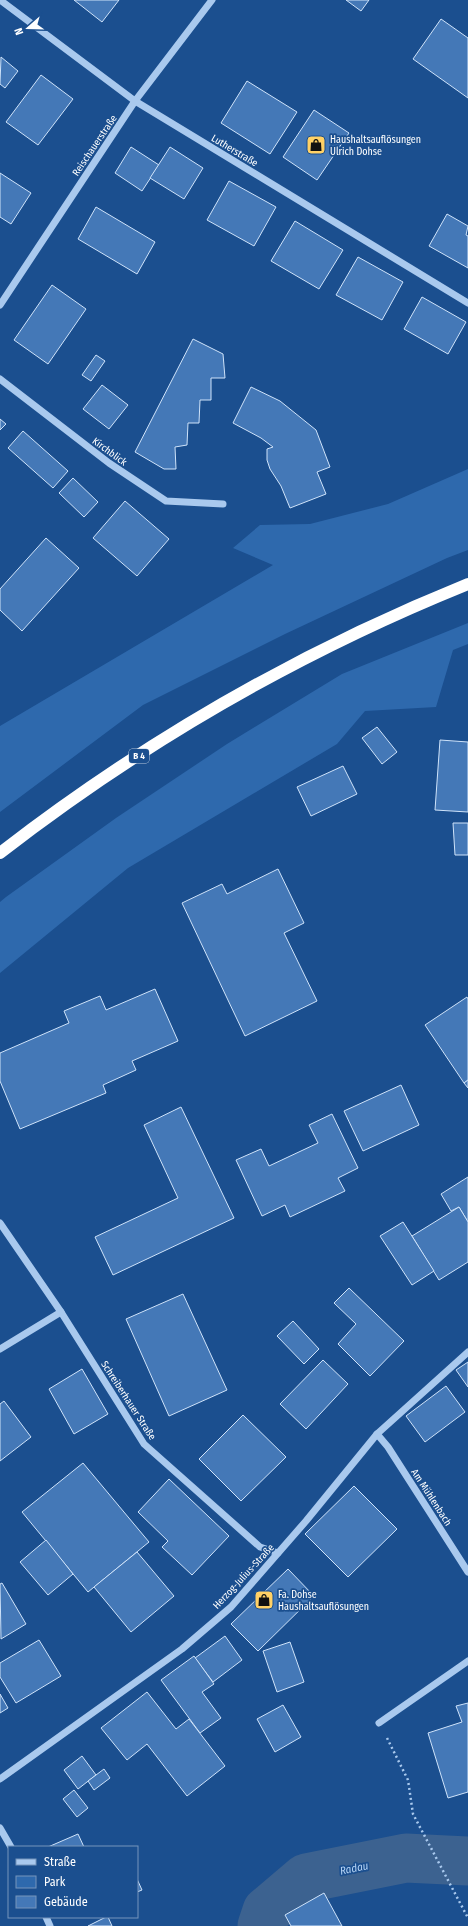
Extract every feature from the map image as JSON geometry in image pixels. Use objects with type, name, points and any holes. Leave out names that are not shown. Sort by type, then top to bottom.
[{"type":"highway","name":"B 4","points":[[0,853],[70,801],[129,762],[228,701],[325,650],[468,584]]},
{"type":"street","name":"Lutherstraße","points":[[0,0],[135,101],[468,303]]},
{"type":"street","name":"Reischauerstraße","points":[[0,305],[135,101],[212,0]]},
{"type":"street","name":"Kirchblick","points":[[0,378],[109,463],[166,501],[223,504]]},
{"type":"street","name":"Schreiberhauer Straße","points":[[0,1223],[61,1312],[144,1444],[260,1547],[278,1553]]},
{"type":"street","points":[[0,1349],[61,1312]]},
{"type":"street","name":"Herzog-Julius-Straße","points":[[0,1780],[182,1649],[231,1606],[278,1553],[377,1434],[468,1352]]},
{"type":"street","name":"Am Mühlenbach","points":[[377,1434],[388,1447],[468,1572]]},
{"type":"street","points":[[379,1723],[468,1661]]},
{"type":"street","points":[[0,1828],[10,1846]]},
{"type":"path","points":[[379,1723],[408,1780],[413,1814],[468,1918]]},
{"type":"green space","points":[[468,469],[468,550],[447,558],[285,634],[143,705],[0,812],[0,726],[273,565],[233,548],[260,525],[310,524],[388,504]]},
{"type":"green space","points":[[468,623],[468,644],[453,650],[436,707],[365,711],[337,744],[128,868],[0,973],[0,902],[6,897],[116,818],[227,744],[342,674]]},
{"type":"building","points":[[74,0],[119,0],[102,22]]},
{"type":"building","points":[[346,0],[369,0],[361,11]]},
{"type":"building","points":[[441,19],[468,38],[468,98],[413,59]]},
{"type":"building","points":[[1,57],[18,71],[5,88],[0,84]]},
{"type":"building","points":[[41,75],[73,99],[38,145],[6,122]]},
{"type":"building","points":[[247,81],[297,112],[270,154],[221,123]]},
{"type":"building","name":"Haushaltsauflösungen Ulrich Dohse","points":[[314,110],[349,133],[317,180],[283,157]]},
{"type":"building","points":[[131,147],[159,165],[142,191],[115,173]]},
{"type":"building","points":[[170,147],[203,168],[184,199],[150,178]]},
{"type":"building","points":[[0,173],[31,193],[11,224],[0,217]]},
{"type":"building","points":[[229,181],[276,207],[254,246],[207,220]]},
{"type":"building","points":[[96,207],[155,242],[137,274],[78,239]]},
{"type":"building","points":[[447,214],[468,226],[466,235],[468,236],[468,268],[429,246]]},
{"type":"building","points":[[295,221],[343,250],[319,289],[271,261]]},
{"type":"building","points":[[358,257],[403,282],[382,320],[336,295]]},
{"type":"building","points":[[52,285],[86,309],[48,364],[14,340]]},
{"type":"building","points":[[422,297],[466,322],[448,354],[404,329]]},
{"type":"building","points":[[193,339],[223,354],[225,378],[211,378],[211,400],[200,400],[199,423],[188,423],[187,445],[175,447],[176,469],[164,469],[135,452]]},
{"type":"building","points":[[96,355],[105,361],[91,381],[82,375]]},
{"type":"building","points":[[102,385],[128,405],[109,429],[83,409]]},
{"type":"building","points":[[251,387],[280,401],[316,430],[330,467],[317,472],[326,494],[290,508],[281,486],[270,469],[267,460],[267,449],[273,447],[261,438],[233,423]]},
{"type":"building","points":[[0,419],[6,424],[0,430]]},
{"type":"building","points":[[23,431],[68,471],[53,488],[8,448]]},
{"type":"building","points":[[73,478],[98,502],[84,517],[59,493]]},
{"type":"building","points":[[125,501],[169,539],[137,576],[93,538]]},
{"type":"building","points":[[46,538],[79,568],[22,631],[0,610],[0,589]]},
{"type":"building","points":[[377,727],[397,752],[382,764],[362,738]]},
{"type":"building","points":[[440,740],[468,742],[468,812],[435,810]]},
{"type":"building","points":[[343,766],[357,794],[311,816],[297,787]]},
{"type":"building","points":[[453,823],[468,823],[468,855],[455,855]]},
{"type":"building","points":[[278,869],[304,923],[284,933],[317,1001],[245,1036],[182,903],[222,884],[227,894]]},
{"type":"building","points":[[155,989],[178,1041],[132,1061],[136,1070],[103,1085],[106,1093],[20,1129],[0,1081],[0,1053],[69,1023],[64,1011],[100,996],[106,1010]]},
{"type":"building","points":[[467,997],[468,1080],[464,1083],[425,1025]]},
{"type":"building","points":[[468,1080],[468,1088],[464,1083]]},
{"type":"building","points":[[401,1085],[419,1125],[363,1151],[344,1111]]},
{"type":"building","points":[[181,1107],[234,1218],[113,1275],[95,1237],[178,1198],[144,1125]]},
{"type":"building","points":[[332,1114],[358,1168],[338,1178],[345,1191],[290,1217],[285,1205],[262,1216],[236,1160],[261,1149],[269,1166],[318,1143],[309,1125]]},
{"type":"building","points":[[468,1177],[468,1222],[459,1207],[451,1211],[441,1194]]},
{"type":"building","points":[[459,1207],[468,1222],[468,1262],[439,1280],[412,1236]]},
{"type":"building","points":[[403,1222],[434,1271],[412,1285],[380,1236]]},
{"type":"building","points":[[349,1288],[404,1341],[370,1376],[338,1344],[356,1324],[334,1303]]},
{"type":"building","points":[[183,1294],[227,1390],[169,1416],[126,1319]]},
{"type":"building","points":[[293,1321],[319,1349],[304,1364],[277,1336]]},
{"type":"building","points":[[323,1360],[348,1384],[306,1429],[280,1404]]},
{"type":"building","points":[[468,1362],[468,1387],[456,1370]]},
{"type":"building","points":[[82,1369],[108,1414],[74,1434],[49,1389]]},
{"type":"building","points":[[446,1386],[465,1412],[425,1442],[406,1416]]},
{"type":"building","points":[[4,1401],[31,1437],[0,1461],[0,1404]]},
{"type":"building","points":[[243,1415],[286,1457],[241,1501],[199,1459]]},
{"type":"building","points":[[83,1463],[149,1542],[88,1592],[22,1512]]},
{"type":"building","points":[[169,1479],[229,1536],[192,1575],[162,1547],[168,1541],[138,1512]]},
{"type":"building","points":[[354,1486],[397,1529],[348,1577],[305,1534]]},
{"type":"building","points":[[46,1540],[73,1574],[48,1595],[20,1562]]},
{"type":"building","points":[[137,1552],[174,1596],[131,1632],[94,1587]]},
{"type":"building","points":[[288,1569],[314,1596],[258,1651],[231,1624]]},
{"type":"building","points":[[2,1583],[26,1624],[1,1639],[0,1584]]},
{"type":"building","points":[[225,1636],[242,1660],[213,1682],[195,1658]]},
{"type":"building","points":[[39,1640],[61,1676],[16,1703],[0,1677],[0,1663]]},
{"type":"building","points":[[290,1642],[304,1682],[277,1692],[263,1651]]},
{"type":"building","points":[[194,1656],[214,1684],[202,1692],[221,1718],[200,1733],[161,1680]]},
{"type":"building","points":[[147,1692],[176,1729],[189,1719],[225,1766],[187,1796],[147,1744],[127,1760],[101,1728]]},
{"type":"building","points":[[0,1694],[8,1708],[0,1713]]},
{"type":"building","points":[[468,1703],[468,1792],[448,1798],[428,1733],[462,1722],[456,1706]]},
{"type":"building","points":[[283,1705],[301,1737],[275,1752],[257,1719]]},
{"type":"building","points":[[82,1756],[96,1775],[78,1789],[64,1770]]},
{"type":"building","points":[[104,1769],[110,1778],[94,1790],[88,1781]]},
{"type":"building","points":[[74,1790],[88,1808],[77,1817],[63,1799]]},
{"type":"building","points":[[78,1834],[84,1846],[50,1846]]},
{"type":"building","points":[[138,1881],[142,1890],[138,1892]]},
{"type":"building","points":[[324,1893],[342,1926],[291,1926],[285,1915]]},
{"type":"building","points":[[104,1918],[108,1918],[112,1926],[88,1926]]},
{"type":"waterway","name":"Radau","points":[[262,1926],[267,1911],[306,1878],[406,1858],[468,1861]]},
{"type":"place","name":"Haushaltsauflösungen Ulrich Dohse","points":[[316,145]]},
{"type":"place","name":"Fa. Dohse Haushaltsauflösungen","points":[[264,1600]]}]
